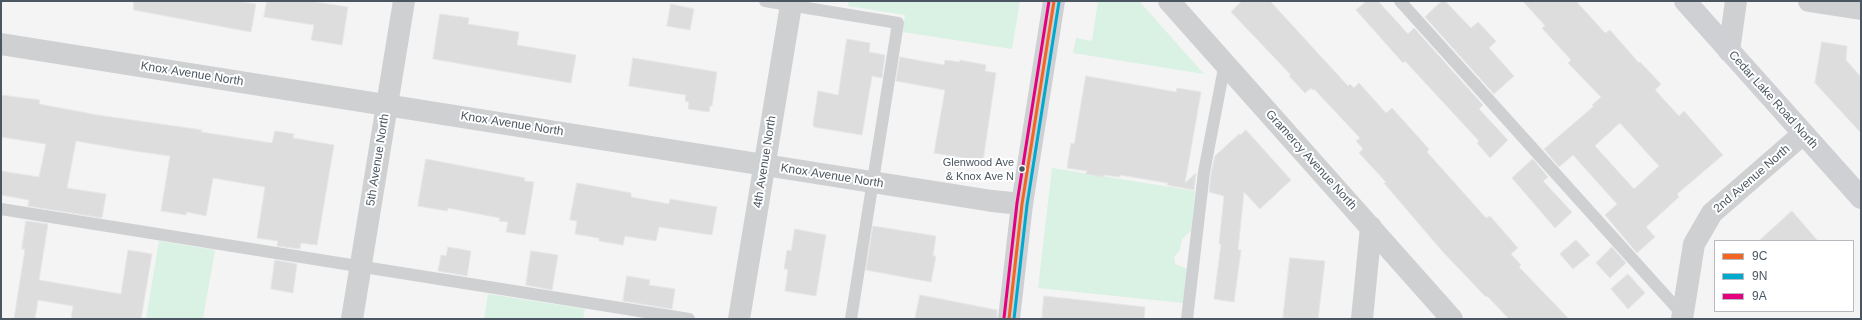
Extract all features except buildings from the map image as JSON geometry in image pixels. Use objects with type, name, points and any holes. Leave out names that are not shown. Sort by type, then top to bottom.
[{"type":"street","name":"5th Avenue North","points":[[352,319],[404,1]]},
{"type":"street","points":[[1009,319],[1022,204],[1054,1]]},
{"type":"street","name":"Gramercy Avenue North","points":[[1169,1],[1372,227],[1452,319]]},
{"type":"street","name":"Cedar Lake Road North","points":[[1685,1],[1861,198]]},
{"type":"street","points":[[1729,51],[1736,1]]},
{"type":"street","points":[[1809,1],[1861,9]]},
{"type":"street","name":"4th Avenue North","points":[[739,319],[791,5]]},
{"type":"street","name":"Knox Avenue North","points":[[1,44],[764,165],[1022,204]]},
{"type":"street","name":"2nd Avenue North","points":[[1683,317],[1694,244],[1712,213],[1803,134]]},
{"type":"street","points":[[1362,319],[1372,227]]},
{"type":"lane","points":[[764,1],[898,23],[851,319]]},
{"type":"lane","points":[[1400,1],[1683,317]]},
{"type":"lane","points":[[1187,319],[1204,172],[1225,63]]},
{"type":"lane","points":[[1,209],[690,319]]},
{"type":"green space","points":[[849,1],[1020,1],[1012,49],[903,32],[905,15],[848,6]]},
{"type":"green space","points":[[1098,1],[1139,1],[1204,74],[1073,53],[1076,38],[1092,41]]},
{"type":"green space","points":[[1052,168],[1195,191],[1191,231],[1182,239],[1180,250],[1174,257],[1175,264],[1187,269],[1183,303],[1038,288]]},
{"type":"green space","points":[[159,241],[215,250],[203,319],[146,319]]},
{"type":"green space","points":[[488,294],[585,309],[583,319],[484,319]]},
{"type":"transit line","name":"9A","points":[[1004,318],[1017,203],[1049,1]]},
{"type":"transit line","name":"9C","points":[[1009,319],[1022,204],[1054,1]]},
{"type":"transit line","name":"9N","points":[[1014,319],[1027,205],[1059,2]]},
{"type":"place","name":"Glenwood Ave & Knox Ave N","points":[[1022,169]]}]
